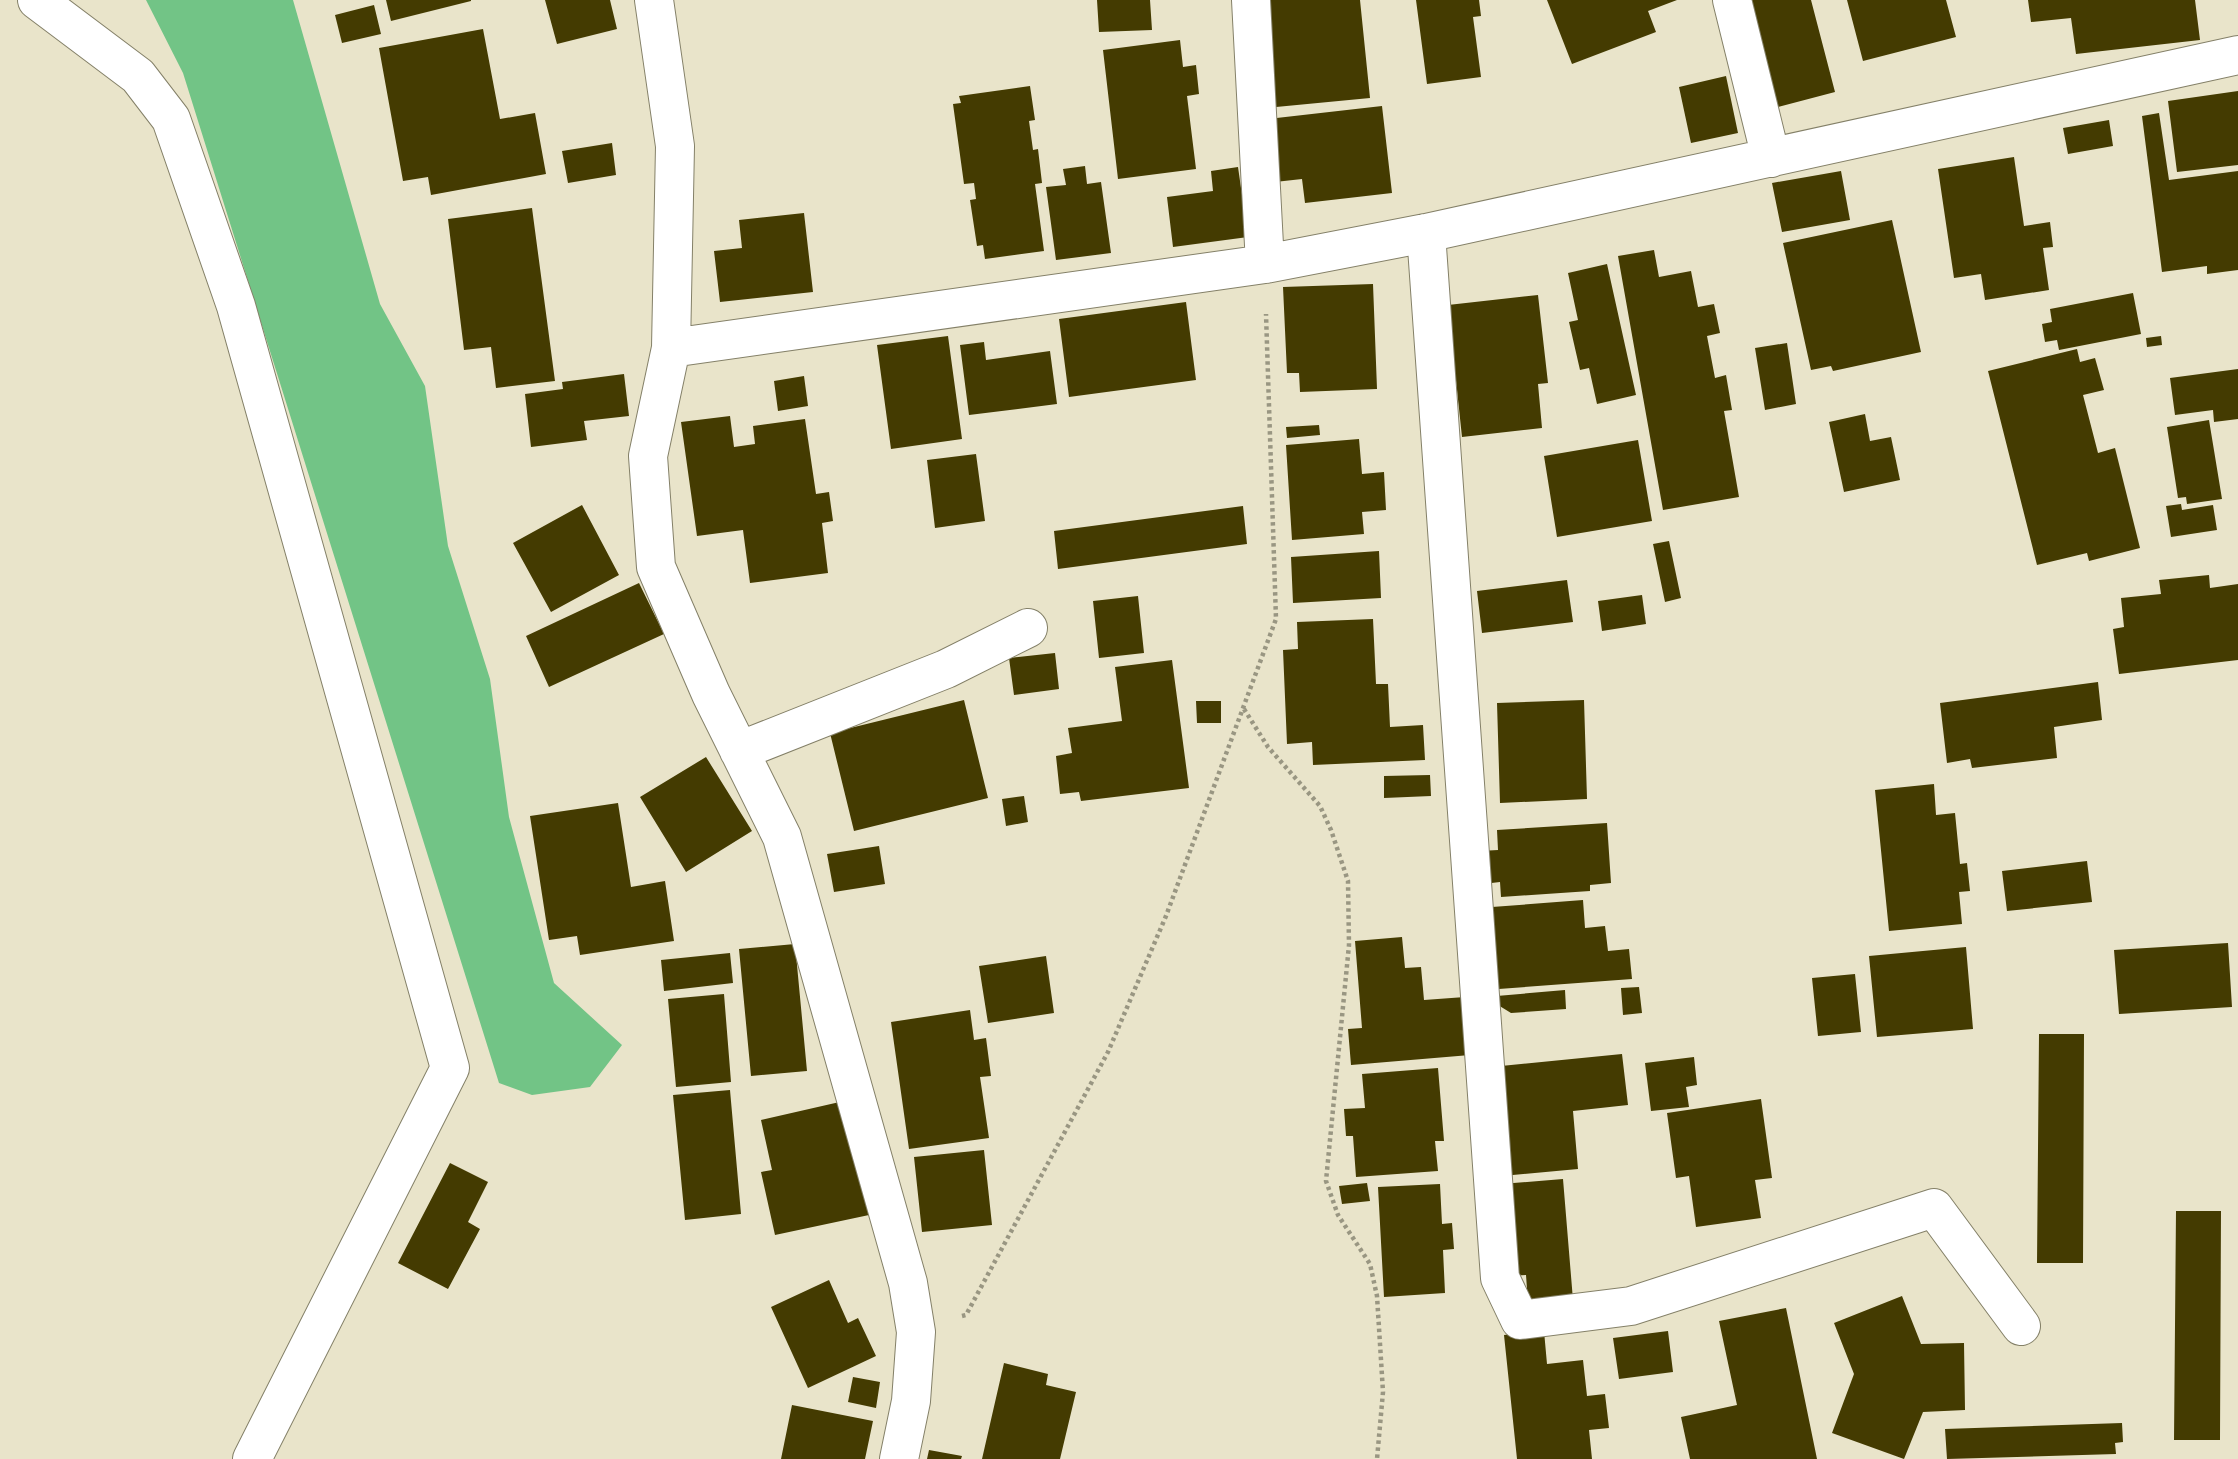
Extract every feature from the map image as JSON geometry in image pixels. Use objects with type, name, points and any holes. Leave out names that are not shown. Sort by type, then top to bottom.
[{"type":"street","points":[[37,0],[138,76],[171,119],[236,306],[450,1068],[251,1459]]},
{"type":"street","points":[[654,0],[675,146],[671,348],[648,456],[656,567],[711,694],[782,837],[908,1283],[916,1332],[911,1401],[899,1459]]},
{"type":"street","points":[[1251,0],[1265,264]]},
{"type":"street","points":[[1732,0],[1771,158]]},
{"type":"street","points":[[671,348],[1265,264],[1426,233],[2238,55]]},
{"type":"street","points":[[1426,233],[1500,1278],[1520,1320],[1631,1306],[1934,1209],[2021,1326]]},
{"type":"street","points":[[739,751],[946,669],[1028,628]]},
{"type":"path","points":[[916,1332],[966,1315],[1108,1052],[1166,916],[1276,619],[1265,264]]},
{"type":"path","points":[[1243,708],[1268,747],[1320,806],[1348,881],[1349,945],[1326,1181],[1338,1215],[1370,1264],[1377,1296],[1383,1392],[1377,1459]]},
{"type":"green space","points":[[146,0],[293,0],[380,304],[425,386],[448,546],[490,679],[509,817],[554,983],[622,1045],[590,1087],[532,1095],[499,1083],[183,73]]},
{"type":"building","points":[[386,0],[471,0],[471,1],[391,21]]},
{"type":"building","points":[[545,0],[610,0],[617,29],[557,44]]},
{"type":"building","points":[[1097,0],[1150,0],[1152,30],[1099,32]]},
{"type":"building","points":[[1266,0],[1360,0],[1370,98],[1276,107]]},
{"type":"building","points":[[1416,0],[1479,0],[1481,16],[1473,17],[1481,77],[1427,84]]},
{"type":"building","points":[[1547,0],[1677,0],[1648,11],[1656,32],[1572,64]]},
{"type":"building","points":[[1749,0],[1811,0],[1835,92],[1778,107]]},
{"type":"building","points":[[1847,0],[1946,0],[1956,37],[1863,61]]},
{"type":"building","points":[[2028,0],[2195,0],[2200,40],[2076,54],[2071,18],[2031,22]]},
{"type":"building","points":[[374,5],[381,34],[342,43],[335,15]]},
{"type":"building","points":[[483,29],[500,119],[535,113],[546,174],[431,195],[428,177],[403,181],[379,48]]},
{"type":"building","points":[[1180,40],[1183,67],[1196,65],[1199,94],[1187,96],[1196,169],[1118,179],[1103,50]]},
{"type":"building","points":[[1726,76],[1738,133],[1691,143],[1679,87]]},
{"type":"building","points":[[1030,86],[1035,120],[1029,121],[1033,150],[1038,149],[1042,183],[1035,184],[1044,251],[985,259],[983,245],[977,246],[970,200],[976,199],[974,183],[964,184],[953,104],[961,103],[959,96]]},
{"type":"building","points":[[2238,91],[2238,165],[2177,172],[2168,101]]},
{"type":"building","points":[[1382,106],[1392,193],[1305,203],[1302,179],[1275,182],[1268,119]]},
{"type":"building","points":[[2159,113],[2169,180],[2238,171],[2238,270],[2207,274],[2207,266],[2162,272],[2142,116]]},
{"type":"building","points":[[2109,120],[2113,146],[2068,154],[2063,128]]},
{"type":"building","points":[[612,143],[616,175],[568,183],[562,151]]},
{"type":"building","points":[[2014,157],[2024,226],[2050,222],[2053,247],[2043,248],[2049,290],[1985,300],[1981,274],[1954,278],[1938,169]]},
{"type":"building","points":[[1085,166],[1087,184],[1101,182],[1111,253],[1056,260],[1046,187],[1066,185],[1063,169]]},
{"type":"building","points":[[1238,167],[1248,237],[1173,247],[1167,197],[1213,191],[1211,171]]},
{"type":"building","points":[[1841,171],[1850,220],[1782,232],[1772,183]]},
{"type":"building","points":[[532,208],[555,381],[496,388],[491,347],[464,350],[448,219]]},
{"type":"building","points":[[804,213],[813,292],[720,302],[714,251],[742,248],[739,220]]},
{"type":"building","points":[[1892,220],[1921,352],[1833,371],[1831,366],[1811,370],[1783,243]]},
{"type":"building","points":[[1654,250],[1659,277],[1691,271],[1698,307],[1714,304],[1720,333],[1707,336],[1715,378],[1726,375],[1732,410],[1724,411],[1739,497],[1663,510],[1618,256]]},
{"type":"building","points":[[1607,264],[1636,395],[1597,404],[1589,368],[1580,370],[1569,322],[1578,320],[1568,273]]},
{"type":"building","points":[[1373,284],[1377,389],[1300,392],[1299,373],[1287,373],[1283,287]]},
{"type":"building","points":[[2133,293],[2141,334],[2059,350],[2057,340],[2045,342],[2042,324],[2052,322],[2050,309]]},
{"type":"building","points":[[1538,295],[1548,383],[1538,384],[1542,428],[1462,437],[1448,305]]},
{"type":"building","points":[[1186,302],[1196,380],[1069,397],[1059,319]]},
{"type":"building","points":[[948,336],[962,439],[891,449],[877,345]]},
{"type":"building","points":[[2161,336],[2162,345],[2147,347],[2146,338]]},
{"type":"building","points":[[984,342],[986,360],[1050,351],[1057,404],[969,415],[960,345]]},
{"type":"building","points":[[1787,343],[1796,404],[1765,410],[1755,348]]},
{"type":"building","points":[[2077,349],[2080,362],[2095,358],[2104,390],[2083,395],[2098,453],[2115,448],[2140,548],[2089,561],[2087,553],[2037,565],[1988,371]]},
{"type":"building","points":[[2238,369],[2238,419],[2214,422],[2213,410],[2175,415],[2170,378]]},
{"type":"building","points":[[624,374],[629,416],[584,421],[587,440],[531,447],[525,394],[563,389],[562,382]]},
{"type":"building","points":[[804,376],[808,406],[778,411],[774,381]]},
{"type":"building","points":[[1865,414],[1870,441],[1891,437],[1900,480],[1844,492],[1829,422]]},
{"type":"building","points":[[730,416],[734,447],[755,444],[753,426],[805,419],[816,494],[829,492],[833,521],[822,523],[828,573],[750,583],[743,530],[697,536],[681,422]]},
{"type":"building","points":[[2209,420],[2222,499],[2187,504],[2186,497],[2178,498],[2167,427]]},
{"type":"building","points":[[1319,425],[1320,435],[1287,438],[1286,427]]},
{"type":"building","points":[[1359,439],[1362,474],[1384,472],[1386,510],[1362,512],[1364,534],[1292,540],[1286,445]]},
{"type":"building","points":[[1638,440],[1652,521],[1557,537],[1544,456]]},
{"type":"building","points":[[976,454],[985,521],[935,528],[927,460]]},
{"type":"building","points":[[2181,504],[2182,510],[2213,505],[2217,530],[2171,537],[2166,506]]},
{"type":"building","points":[[582,505],[619,575],[551,612],[513,543]]},
{"type":"building","points":[[1243,506],[1247,544],[1058,569],[1054,531]]},
{"type":"building","points":[[1669,541],[1681,598],[1665,602],[1653,544]]},
{"type":"building","points":[[1379,551],[1381,598],[1293,603],[1291,557]]},
{"type":"building","points":[[2209,575],[2210,588],[2238,584],[2238,660],[2119,674],[2113,629],[2124,627],[2121,598],[2161,594],[2159,580]]},
{"type":"building","points":[[1567,580],[1573,622],[1482,633],[1477,591]]},
{"type":"building","points":[[639,583],[664,634],[549,687],[526,636]]},
{"type":"building","points":[[1642,595],[1646,624],[1602,631],[1598,601]]},
{"type":"building","points":[[1138,596],[1144,653],[1099,658],[1093,601]]},
{"type":"building","points":[[1373,619],[1376,684],[1388,684],[1390,727],[1423,725],[1425,760],[1313,765],[1312,742],[1287,744],[1283,650],[1298,649],[1297,622]]},
{"type":"building","points":[[1055,653],[1059,689],[1014,695],[1009,658]]},
{"type":"building","points":[[1172,660],[1189,788],[1081,801],[1079,792],[1060,794],[1056,756],[1072,753],[1068,728],[1122,721],[1115,667]]},
{"type":"building","points":[[2098,682],[2102,720],[2054,727],[2057,758],[1972,768],[1970,759],[1947,763],[1940,703]]},
{"type":"building","points":[[964,700],[988,798],[854,831],[830,733]]},
{"type":"building","points":[[1584,700],[1587,799],[1500,803],[1497,703]]},
{"type":"building","points":[[1196,701],[1221,701],[1221,723],[1197,723]]},
{"type":"building","points":[[706,757],[752,831],[686,872],[640,797]]},
{"type":"building","points":[[1430,775],[1431,796],[1384,798],[1384,776]]},
{"type":"building","points":[[1934,784],[1936,815],[1955,813],[1960,864],[1967,863],[1970,891],[1959,892],[1962,924],[1889,931],[1875,790]]},
{"type":"building","points":[[1024,796],[1028,822],[1006,826],[1002,799]]},
{"type":"building","points":[[618,803],[631,887],[665,881],[674,941],[580,955],[577,936],[549,940],[530,816]]},
{"type":"building","points":[[1607,823],[1611,883],[1590,885],[1590,891],[1501,897],[1500,882],[1483,884],[1480,851],[1498,850],[1497,830]]},
{"type":"building","points":[[879,846],[885,884],[834,892],[827,854]]},
{"type":"building","points":[[2087,861],[2092,902],[2007,911],[2002,871]]},
{"type":"building","points":[[1583,900],[1585,928],[1605,926],[1608,951],[1629,949],[1632,979],[1485,990],[1492,907]]},
{"type":"building","points":[[1402,937],[1405,968],[1421,967],[1424,1000],[1465,997],[1470,1055],[1351,1065],[1348,1029],[1362,1028],[1355,941]]},
{"type":"building","points":[[2228,943],[2232,1007],[2119,1014],[2114,950]]},
{"type":"building","points":[[795,944],[807,1071],[751,1076],[739,949]]},
{"type":"building","points":[[1966,947],[1973,1029],[1877,1037],[1869,956]]},
{"type":"building","points":[[730,953],[733,983],[664,991],[661,960]]},
{"type":"building","points":[[1046,956],[1054,1013],[988,1023],[979,966]]},
{"type":"building","points":[[1855,974],[1861,1032],[1818,1036],[1812,978]]},
{"type":"building","points":[[1639,987],[1642,1013],[1623,1015],[1621,988]]},
{"type":"building","points":[[1565,990],[1566,1009],[1511,1013],[1485,997]]},
{"type":"building","points":[[724,994],[731,1082],[676,1087],[668,999]]},
{"type":"building","points":[[970,1010],[974,1040],[986,1038],[991,1076],[980,1077],[989,1138],[909,1149],[891,1022]]},
{"type":"building","points":[[2039,1034],[2084,1034],[2083,1263],[2037,1263]]},
{"type":"building","points":[[1622,1054],[1628,1105],[1573,1111],[1578,1169],[1502,1176],[1491,1067]]},
{"type":"building","points":[[1694,1057],[1697,1085],[1686,1087],[1689,1107],[1651,1111],[1645,1063]]},
{"type":"building","points":[[1438,1068],[1444,1141],[1435,1141],[1438,1171],[1356,1177],[1353,1136],[1346,1136],[1344,1109],[1365,1108],[1362,1074]]},
{"type":"building","points":[[730,1090],[741,1214],[685,1220],[673,1095]]},
{"type":"building","points":[[1761,1099],[1772,1178],[1755,1180],[1761,1218],[1696,1227],[1689,1176],[1676,1178],[1667,1113]]},
{"type":"building","points":[[844,1101],[869,1215],[775,1235],[761,1172],[772,1170],[761,1120]]},
{"type":"building","points":[[984,1150],[992,1225],[922,1232],[914,1157]]},
{"type":"building","points":[[450,1163],[488,1182],[468,1222],[480,1229],[448,1289],[398,1263]]},
{"type":"building","points":[[1563,1179],[1573,1300],[1528,1303],[1526,1275],[1508,1276],[1501,1184]]},
{"type":"building","points":[[1367,1183],[1370,1201],[1342,1204],[1339,1186]]},
{"type":"building","points":[[1440,1184],[1442,1224],[1452,1223],[1454,1249],[1443,1250],[1445,1293],[1384,1297],[1378,1187]]},
{"type":"building","points":[[2176,1211],[2221,1211],[2220,1440],[2174,1440]]},
{"type":"building","points":[[829,1280],[848,1323],[858,1318],[876,1356],[808,1388],[771,1307]]},
{"type":"building","points":[[1902,1296],[1921,1344],[1964,1343],[1965,1410],[1923,1412],[1904,1459],[1832,1433],[1854,1374],[1834,1323]]},
{"type":"building","points":[[1786,1308],[1817,1459],[1690,1459],[1681,1417],[1737,1405],[1719,1321]]},
{"type":"building","points":[[1544,1331],[1547,1364],[1583,1360],[1587,1396],[1605,1394],[1609,1428],[1589,1430],[1592,1459],[1517,1459],[1504,1335]]},
{"type":"building","points":[[1668,1331],[1673,1372],[1619,1379],[1613,1338]]},
{"type":"building","points":[[1004,1363],[1048,1374],[1046,1385],[1076,1392],[1060,1459],[982,1459]]},
{"type":"building","points":[[853,1377],[880,1382],[876,1408],[848,1402]]},
{"type":"building","points":[[792,1405],[873,1421],[865,1459],[781,1459]]},
{"type":"building","points":[[2122,1423],[2123,1442],[2115,1443],[2116,1454],[1947,1459],[1945,1429]]},
{"type":"building","points":[[929,1450],[962,1456],[961,1459],[927,1459]]}]
